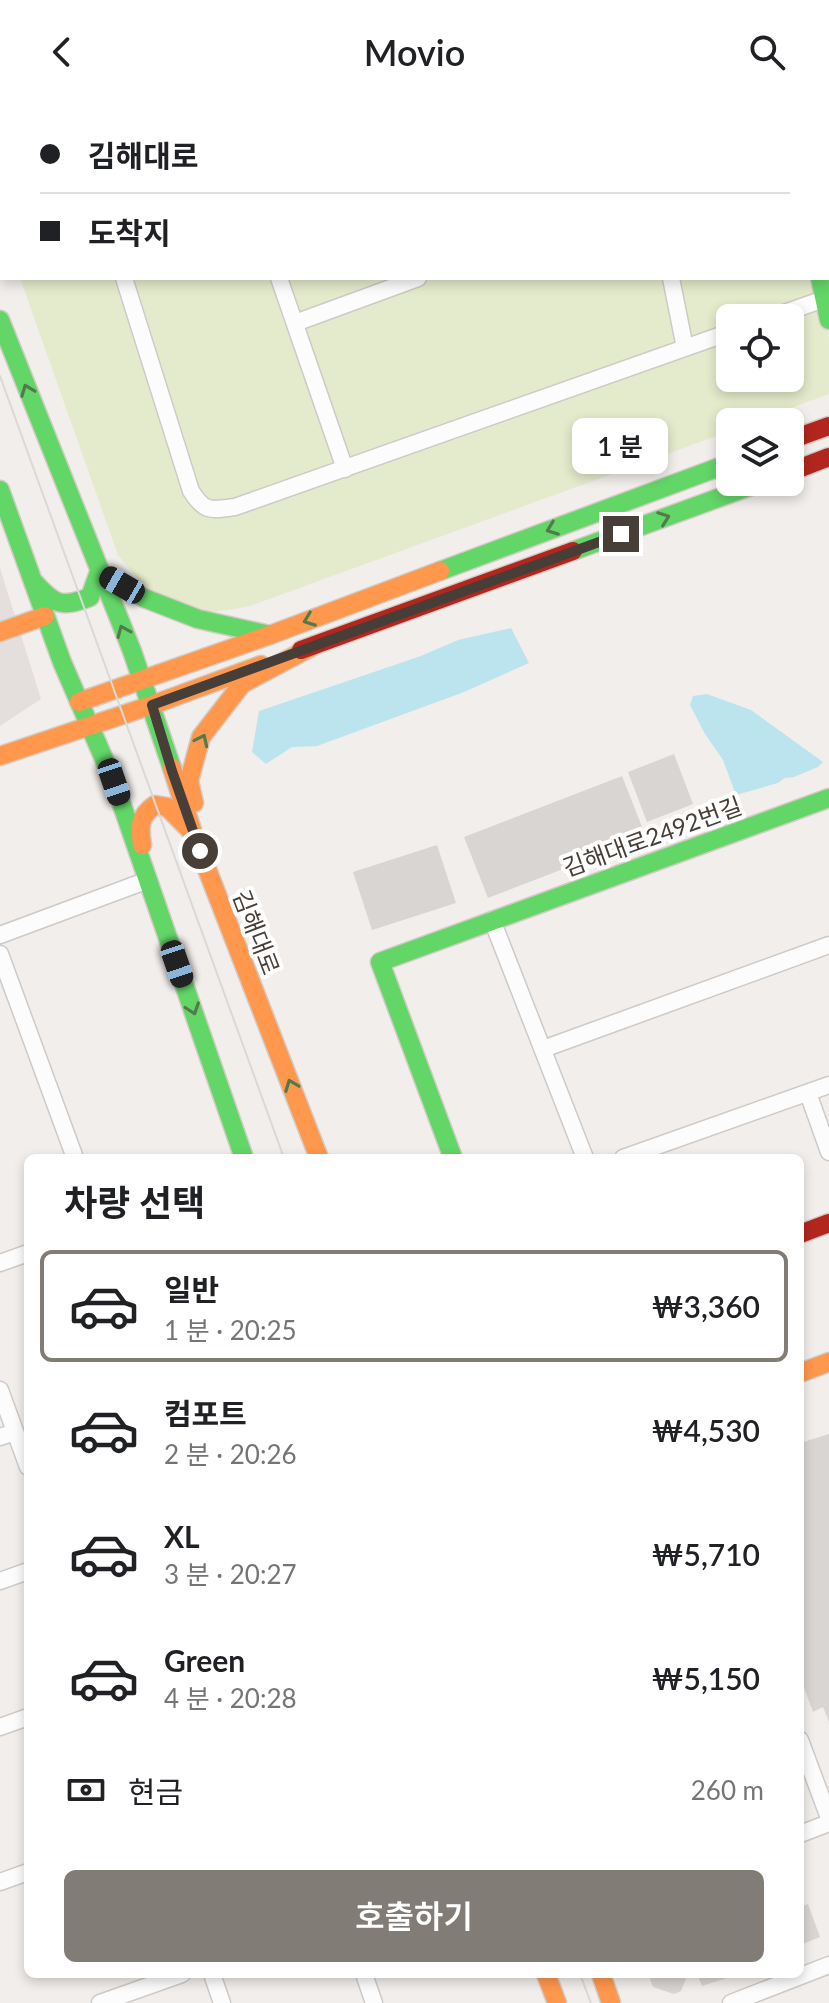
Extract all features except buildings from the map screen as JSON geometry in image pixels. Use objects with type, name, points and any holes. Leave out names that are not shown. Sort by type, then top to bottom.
[{"type":"main road","points":[[820,280],[829,320]]},
{"type":"main road","name":"김해대로","points":[[0,320],[152,705],[193,833],[317,1154]]},
{"type":"main road","points":[[804,435],[829,426]]},
{"type":"main road","points":[[804,467],[829,457]]},
{"type":"main road","points":[[79,702],[270,635],[716,468]]},
{"type":"main road","points":[[0,490],[45,616],[114,782],[243,1154]]},
{"type":"main road","points":[[0,756],[152,705],[724,496]]},
{"type":"main road","points":[[32,580],[51,601],[69,606],[90,597],[99,572],[144,598],[198,619],[270,635]]},
{"type":"main road","points":[[0,632],[45,616]]},
{"type":"main road","points":[[207,870],[189,781],[201,737],[242,684],[315,645]]},
{"type":"main road","name":"김해대로2492번길","points":[[452,1154],[380,962],[829,798]]},
{"type":"main road","points":[[146,874],[139,825],[144,812],[155,805],[167,807],[193,833]]},
{"type":"main road","points":[[804,1232],[829,1223]]},
{"type":"main road","points":[[804,1371],[829,1362]]},
{"type":"main road","points":[[548,1978],[557,2003]]},
{"type":"main road","points":[[602,1978],[611,2003]]},
{"type":"street","points":[[125,280],[191,491],[200,505],[214,510],[235,507],[716,337]]},
{"type":"street","points":[[280,280],[345,469]]},
{"type":"street","points":[[295,323],[413,280]]},
{"type":"street","points":[[671,280],[685,348]]},
{"type":"street","points":[[804,306],[824,299]]},
{"type":"street","points":[[0,935],[146,874]]},
{"type":"street","points":[[492,920],[583,1154]]},
{"type":"street","points":[[543,1049],[829,945]]},
{"type":"street","points":[[0,954],[74,1154]]},
{"type":"street","points":[[634,1154],[829,1085]]},
{"type":"street","points":[[808,1093],[829,1152]]},
{"type":"street","points":[[0,1263],[24,1254]]},
{"type":"street","points":[[0,1390],[8,1434],[24,1460]]},
{"type":"street","points":[[0,1581],[24,1572]]},
{"type":"street","points":[[0,1727],[24,1718]]},
{"type":"street","points":[[804,1751],[829,1821],[804,1832]]},
{"type":"street","points":[[0,1882],[24,1873]]},
{"type":"street","points":[[804,1975],[829,1965]]},
{"type":"street","points":[[100,2003],[171,1978]]},
{"type":"street","points":[[213,1978],[222,2003]]},
{"type":"street","points":[[365,1978],[374,2003]]},
{"type":"street","points":[[731,2003],[795,1978]]},
{"type":"shaded area","points":[[0,568],[41,699],[0,726]]},
{"type":"green space","points":[[21,280],[817,280],[829,337],[829,394],[791,408],[716,408],[716,436],[250,606],[201,612],[187,610],[166,601],[148,588],[118,555]]},
{"type":"water","points":[[511,628],[529,663],[464,692],[317,746],[292,747],[266,764],[252,752],[259,711],[421,656],[458,640]]},
{"type":"water","points":[[707,694],[751,710],[823,762],[794,777],[736,795],[723,760],[690,705],[693,696]]},
{"type":"tram line","points":[[0,376],[283,1154]]},
{"type":"tram line","points":[[582,1978],[591,2003]]},
{"type":"traffic: fast","points":[[820,280],[829,320]]},
{"type":"traffic: fast","points":[[0,320],[132,651],[172,768]]},
{"type":"traffic: fast","points":[[440,571],[716,468]]},
{"type":"traffic: fast","points":[[0,490],[62,662],[114,782],[243,1154]]},
{"type":"traffic: fast","points":[[573,551],[724,496]]},
{"type":"traffic: fast","points":[[35,583],[54,600],[72,603],[90,597],[99,572],[144,598],[198,619],[270,635]]},
{"type":"traffic: fast","points":[[452,1154],[380,962],[829,798]]},
{"type":"traffic: slow","points":[[79,702],[440,571]]},
{"type":"traffic: slow","points":[[0,632],[45,616]]},
{"type":"traffic: slow","points":[[194,803],[189,781],[201,737],[242,684],[315,645]]},
{"type":"traffic: slow","points":[[0,756],[261,665]]},
{"type":"traffic: slow","points":[[172,768],[193,833],[317,1154]]},
{"type":"traffic: slow","points":[[142,845],[141,822],[155,805],[167,807],[191,831]]},
{"type":"traffic: slow","points":[[804,1371],[829,1362]]},
{"type":"traffic: slow","points":[[548,1978],[557,2003]]},
{"type":"traffic: slow","points":[[602,1978],[611,2003]]},
{"type":"traffic: jam","points":[[804,435],[829,426]]},
{"type":"traffic: jam","points":[[804,467],[829,457]]},
{"type":"traffic: jam","points":[[301,650],[573,551]]},
{"type":"traffic: jam","points":[[804,1232],[829,1223]]},
{"type":"route","points":[[200,851],[152,705],[621,534]]}]
